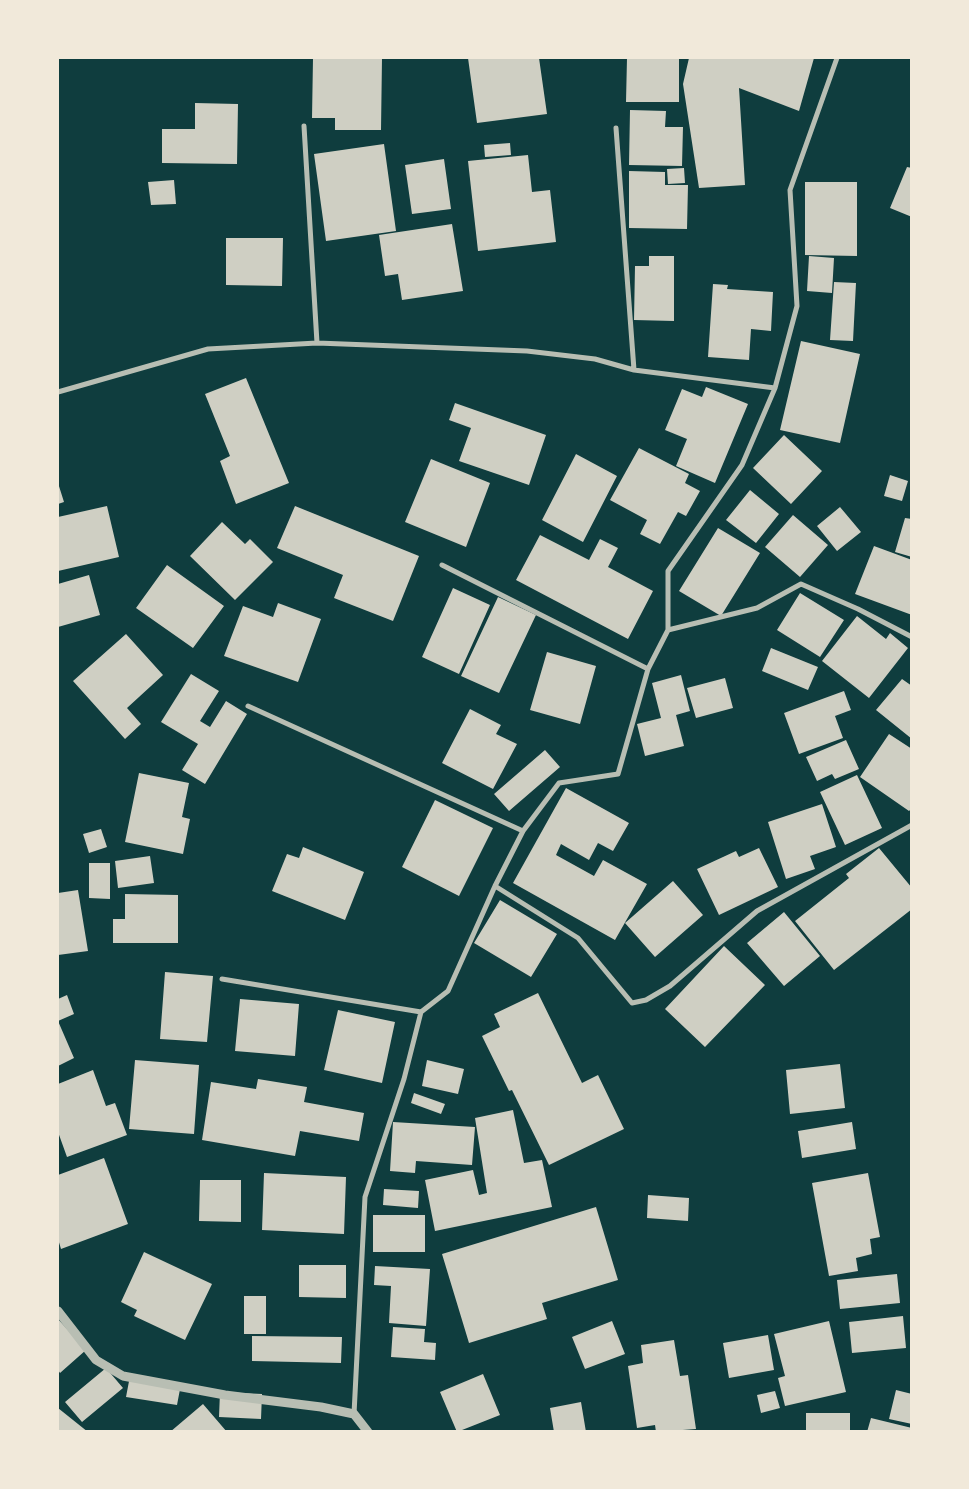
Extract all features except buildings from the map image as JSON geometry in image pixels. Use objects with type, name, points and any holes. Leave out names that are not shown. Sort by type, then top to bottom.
[{"type":"street","points":[[354,1414],[365,1197],[404,1079],[422,1012],[448,991],[495,886],[523,831],[558,783],[618,774],[648,669],[668,630],[668,571],[742,465],[775,388],[797,306],[790,190],[837,58]]},
{"type":"street","points":[[304,126],[317,343]]},
{"type":"street","points":[[616,128],[634,370]]},
{"type":"street","points":[[58,392],[208,348],[317,343],[527,351],[595,359],[634,370],[775,388]]},
{"type":"street","points":[[442,565],[648,669]]},
{"type":"street","points":[[668,630],[757,608],[801,584],[858,609],[912,637]]},
{"type":"street","points":[[248,706],[523,831]]},
{"type":"street","points":[[495,886],[578,938],[632,1002],[646,1000],[670,986],[757,910],[912,825]]},
{"type":"street","points":[[222,979],[422,1012]]},
{"type":"street","points":[[58,1311],[96,1360],[123,1376],[225,1395],[321,1407],[354,1414],[368,1432]]}]
